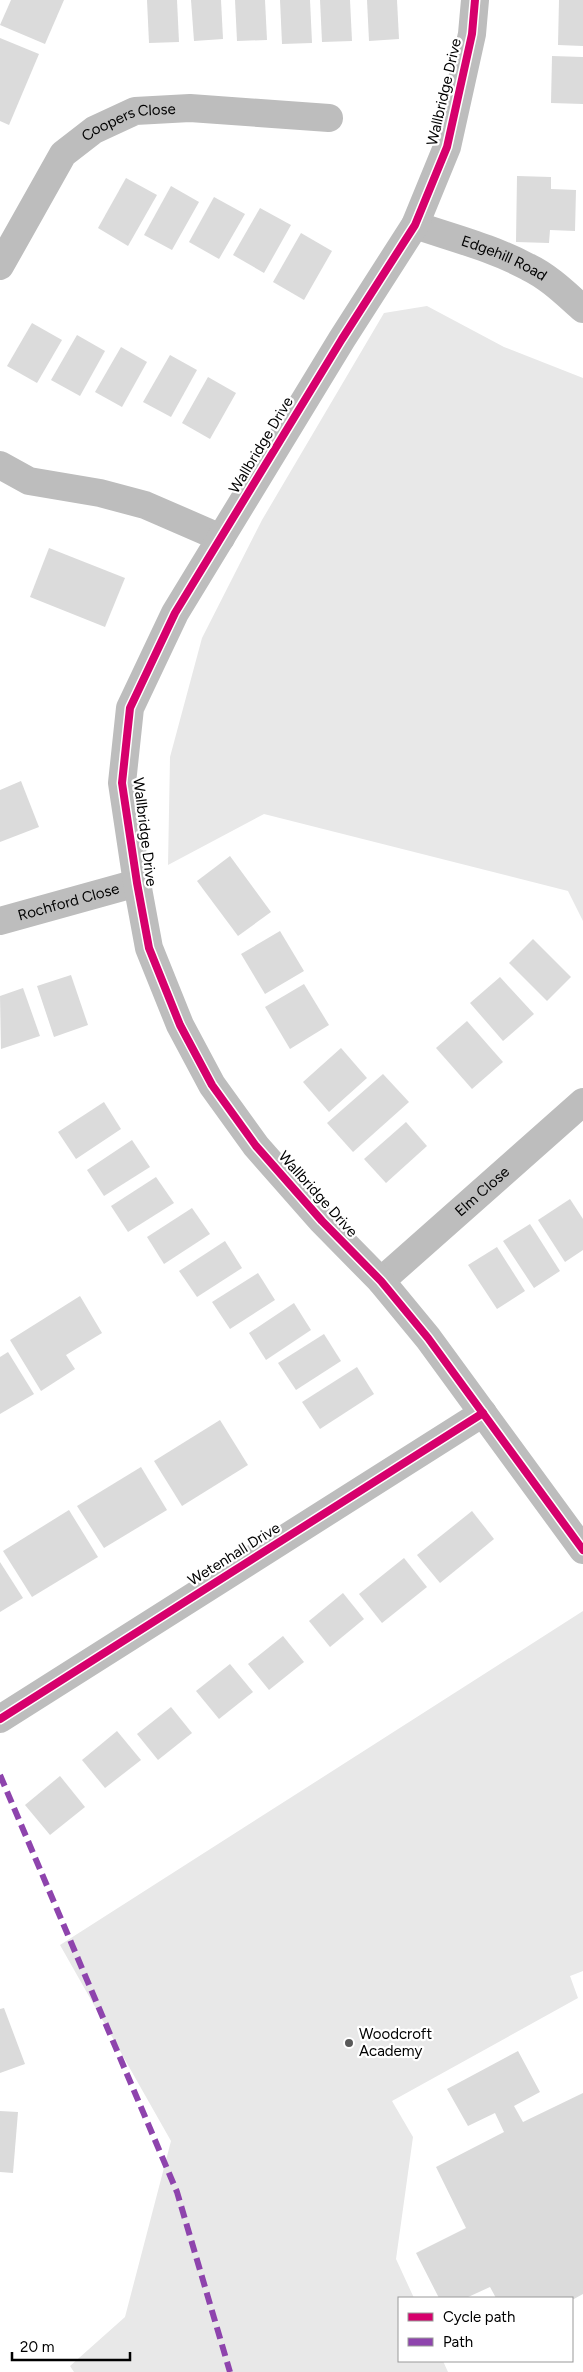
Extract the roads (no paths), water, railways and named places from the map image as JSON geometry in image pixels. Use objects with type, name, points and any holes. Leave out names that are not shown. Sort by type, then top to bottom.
[{"type":"street","name":"Wallbridge Drive","points":[[475,0],[472,34],[447,147],[416,226],[342,339],[176,613],[130,708],[122,783],[149,948],[180,1026],[212,1085],[256,1146],[322,1221],[380,1281],[428,1338],[583,1550]]},
{"type":"street","name":"Coopers Close","points":[[0,266],[63,154],[94,130],[135,111],[190,108],[330,118]]},
{"type":"street","name":"Edgehill Road","points":[[416,226],[493,251],[529,267],[558,287],[583,309]]},
{"type":"street","points":[[0,465],[29,481],[100,493],[145,505],[222,538]]},
{"type":"street","name":"Rochford Close","points":[[0,921],[137,883]]},
{"type":"street","name":"Elm Close","points":[[380,1281],[583,1102]]},
{"type":"street","name":"Wetenhall Drive","points":[[0,1719],[483,1413]]},
{"type":"place","name":"Woodcroft Academy","points":[[349,2043]]}]
